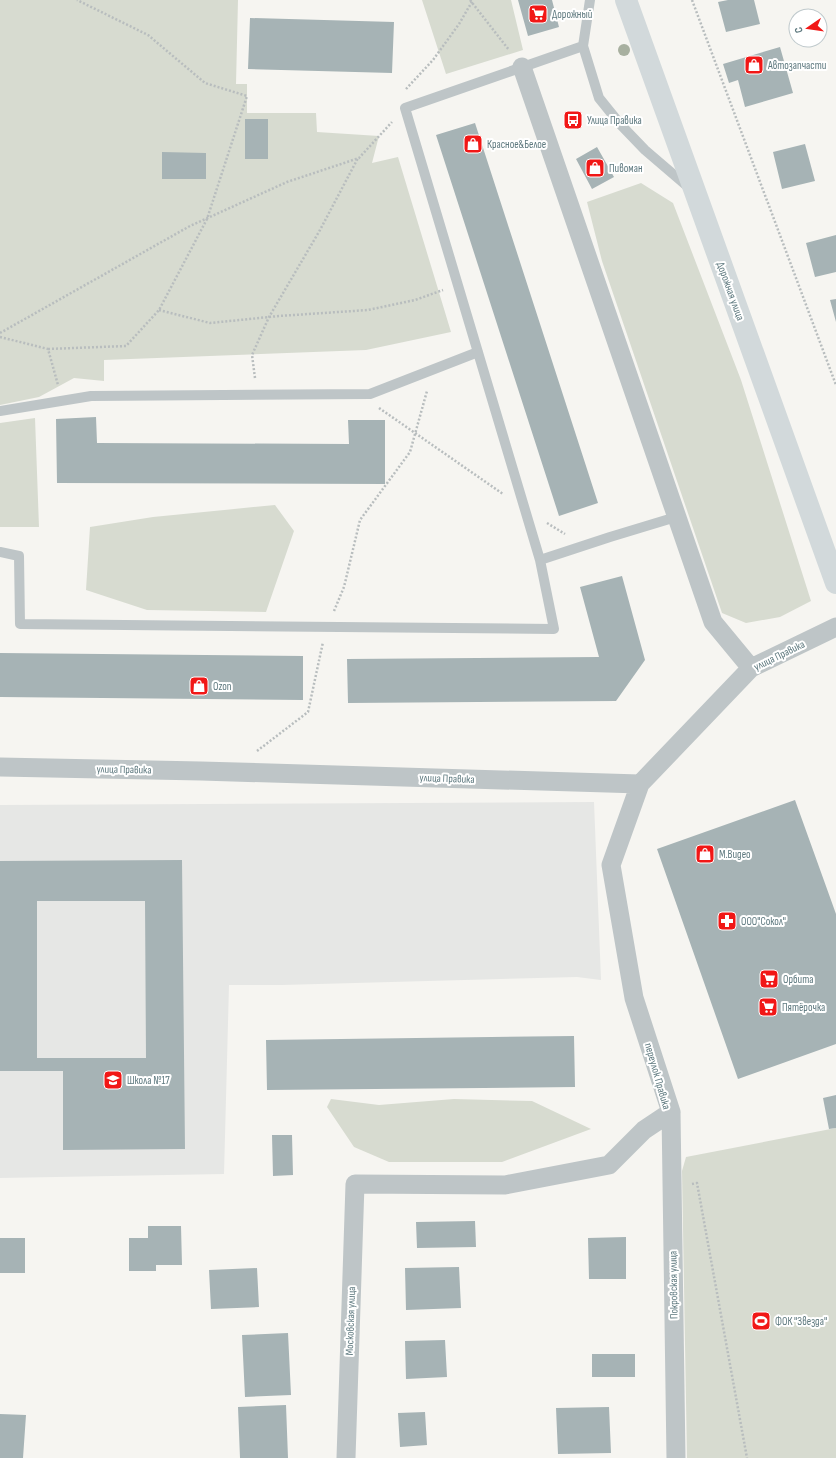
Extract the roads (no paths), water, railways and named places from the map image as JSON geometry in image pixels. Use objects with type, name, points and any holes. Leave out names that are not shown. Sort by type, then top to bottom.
[{"type":"main road","name":"Дорожная улица","points":[[626,0],[836,583]]},
{"type":"street","points":[[522,67],[713,622],[751,668]]},
{"type":"street","name":"улица Правика","points":[[0,767],[201,771],[640,784],[751,668],[836,627]]},
{"type":"street","name":"переулок Правика","points":[[355,1184],[505,1185],[609,1165],[644,1130],[671,1112],[634,998],[611,865],[640,784]]},
{"type":"street","name":"Покровская улица","points":[[671,1112],[676,1458]]},
{"type":"street","name":"Московская улица","points":[[346,1458],[355,1184]]},
{"type":"lane","points":[[590,0],[582,46],[599,98],[620,124],[645,150],[696,194]]},
{"type":"lane","points":[[0,552],[19,556],[20,624],[554,629],[540,560],[405,108],[582,46]]},
{"type":"lane","points":[[0,411],[91,396],[370,394],[478,352]]},
{"type":"lane","points":[[540,560],[676,517]]},
{"type":"place","name":"Дорожный","points":[[538,14]]},
{"type":"place","name":"Автозапчасти","points":[[754,65]]},
{"type":"place","name":"Улица Правика","points":[[573,120]]},
{"type":"place","name":"Красное&Белое","points":[[473,144]]},
{"type":"place","name":"Пивоман","points":[[595,168]]},
{"type":"place","name":"Ozon","points":[[199,686]]},
{"type":"place","name":"М.Видео","points":[[705,854]]},
{"type":"place","name":"ООО\"Сокол\"","points":[[727,921]]},
{"type":"place","name":"Орбита","points":[[769,979]]},
{"type":"place","name":"Пятёрочка","points":[[768,1007]]},
{"type":"place","name":"Школа №17","points":[[113,1080]]},
{"type":"place","name":"ФОК \"Звезда\"","points":[[761,1321]]}]
